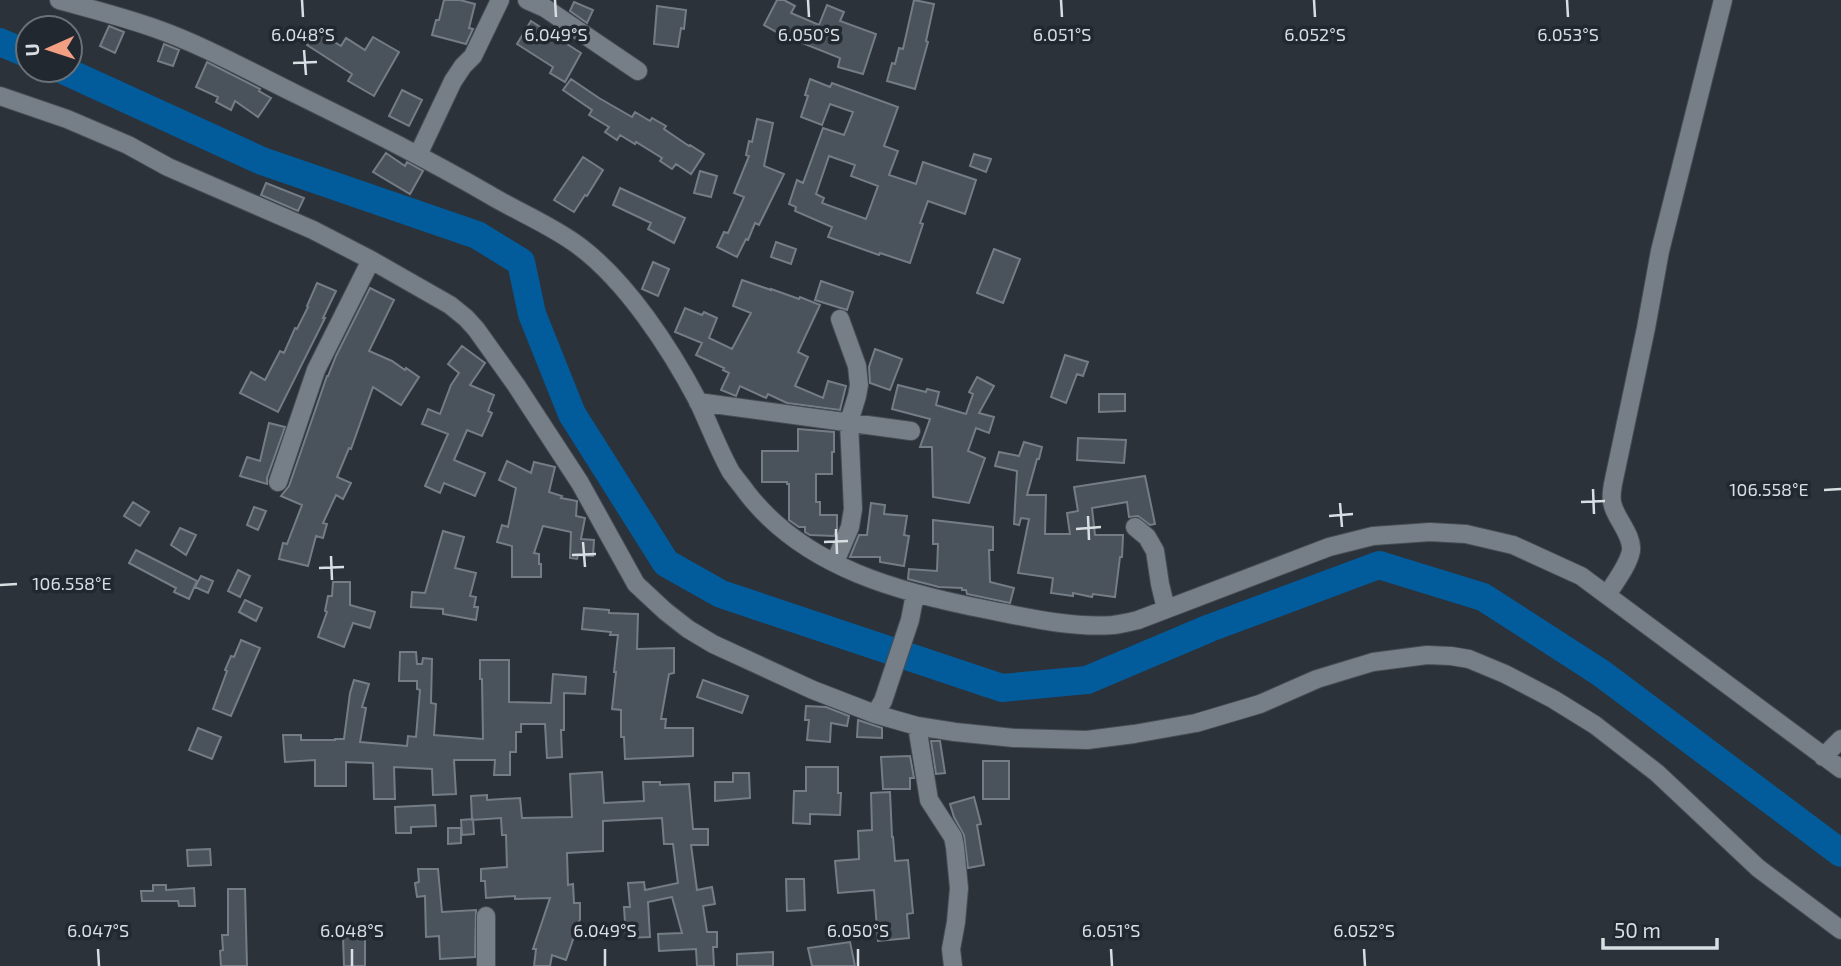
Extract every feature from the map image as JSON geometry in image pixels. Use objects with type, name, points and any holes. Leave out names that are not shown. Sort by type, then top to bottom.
[{"type":"street","points":[[59,0],[156,29],[215,54],[418,155],[579,246],[621,287],[651,325],[678,365],[731,472],[762,511],[795,540],[868,578],[915,594],[1043,620],[1112,625],[1138,620],[1329,547],[1373,536],[1430,532],[1466,534],[1513,545],[1581,576],[1841,769]]},
{"type":"street","points":[[418,155],[453,81],[474,55],[500,0]]},
{"type":"street","points":[[527,0],[545,8],[638,71]]},
{"type":"street","points":[[1608,595],[1631,550],[1630,541],[1613,506],[1611,494],[1660,251],[1723,0]]},
{"type":"street","points":[[0,96],[67,119],[128,145],[168,167],[313,230],[450,305],[476,330],[516,385],[580,483],[636,584],[688,629],[713,644],[813,690],[879,708],[917,726],[1014,738],[1099,739],[1196,723],[1260,704],[1317,679],[1373,662],[1427,655],[1469,659],[1553,699],[1595,725],[1657,774],[1758,868],[1841,930]]},
{"type":"street","points":[[278,482],[316,370],[371,260]]},
{"type":"street","points":[[835,562],[852,518],[849,422],[858,396],[858,366],[840,319]]},
{"type":"street","points":[[698,402],[911,431]]},
{"type":"street","points":[[1135,527],[1147,537],[1154,551],[1166,609]]},
{"type":"street","points":[[879,708],[910,620],[915,594]]},
{"type":"street","points":[[917,726],[929,800],[953,837],[955,847],[959,888],[951,949],[953,966]]},
{"type":"street","points":[[1823,757],[1841,739]]},
{"type":"street","points":[[486,916],[486,966]]},
{"type":"building","points":[[444,0],[475,4],[469,28],[473,29],[466,44],[432,35]]},
{"type":"building","points":[[777,0],[784,0],[795,6],[791,13],[819,25],[827,5],[844,12],[840,21],[876,34],[863,74],[838,67],[840,58],[764,25]]},
{"type":"building","points":[[914,0],[934,4],[926,41],[928,42],[915,89],[887,81],[899,48],[903,49]]},
{"type":"building","points":[[574,2],[593,10],[587,23],[570,11]]},
{"type":"building","points":[[657,6],[686,10],[678,47],[654,44]]},
{"type":"building","points":[[531,21],[581,53],[565,82],[550,73],[553,67],[517,44]]},
{"type":"building","points":[[109,26],[124,32],[115,53],[100,46]]},
{"type":"building","points":[[316,31],[341,46],[346,38],[365,50],[373,37],[399,52],[374,96],[348,81],[352,74],[307,45]]},
{"type":"building","points":[[164,44],[179,50],[173,66],[158,61]]},
{"type":"building","points":[[207,62],[260,89],[259,91],[271,98],[258,117],[235,101],[231,110],[216,102],[218,97],[196,87]]},
{"type":"building","points":[[571,79],[632,117],[635,112],[650,121],[652,118],[666,126],[664,129],[704,154],[691,174],[676,164],[672,169],[660,161],[662,158],[636,142],[635,144],[620,135],[617,140],[605,132],[609,127],[589,115],[592,110],[563,90]]},
{"type":"building","points":[[810,79],[830,87],[832,83],[898,107],[884,146],[898,151],[889,175],[916,184],[923,162],[976,180],[965,214],[928,201],[910,263],[828,237],[832,227],[795,211],[796,207],[789,204],[797,180],[803,183],[823,128],[844,135],[853,112],[830,104],[822,125],[801,117],[808,96],[805,95]],"holes":[[[829,156],[855,165],[851,176],[878,186],[866,219],[822,203],[824,198],[816,194]]]},
{"type":"building","points":[[402,90],[422,100],[409,126],[389,116]]},
{"type":"building","points":[[757,119],[773,123],[764,166],[784,174],[759,225],[755,223],[737,257],[717,247],[724,232],[728,233],[744,197],[734,193],[749,156],[746,155],[749,141],[752,142]]},
{"type":"building","points":[[386,153],[405,166],[407,162],[423,171],[410,194],[373,172]]},
{"type":"building","points":[[974,154],[991,159],[986,172],[970,166]]},
{"type":"building","points":[[583,157],[603,170],[574,212],[554,200]]},
{"type":"building","points":[[700,171],[717,176],[711,197],[694,193]]},
{"type":"building","points":[[266,183],[304,198],[298,211],[261,195]]},
{"type":"building","points":[[620,188],[685,218],[674,243],[648,229],[651,223],[613,205]]},
{"type":"building","points":[[776,242],[796,249],[791,264],[771,257]]},
{"type":"building","points":[[994,249],[1020,259],[1003,303],[977,293]]},
{"type":"building","points":[[653,262],[669,269],[658,296],[642,289]]},
{"type":"building","points":[[742,280],[820,305],[798,352],[808,357],[795,386],[823,398],[828,381],[846,386],[840,410],[787,403],[768,394],[766,398],[740,386],[736,396],[721,390],[729,373],[696,355],[702,343],[675,332],[685,308],[702,315],[704,312],[717,318],[709,338],[732,349],[751,313],[733,306]]},
{"type":"building","points":[[821,281],[853,292],[847,310],[815,300]]},
{"type":"building","points":[[317,283],[336,291],[278,412],[240,393],[251,372],[265,380],[280,351],[284,353]]},
{"type":"building","points":[[370,288],[394,300],[369,351],[419,377],[401,405],[373,387],[351,449],[349,448],[337,477],[351,483],[343,499],[336,495],[323,523],[327,524],[323,538],[316,536],[308,566],[279,559],[283,543],[287,544],[302,505],[281,496],[289,486],[327,376]]},
{"type":"building","points":[[462,346],[485,363],[470,385],[494,395],[488,411],[492,413],[482,436],[467,430],[454,460],[485,473],[475,496],[444,483],[440,493],[425,486],[448,434],[422,424],[428,409],[440,414],[451,385],[459,373],[448,364]]},
{"type":"building","points":[[875,349],[902,359],[890,390],[870,383],[869,367]]},
{"type":"building","points":[[1065,355],[1088,362],[1083,376],[1077,374],[1066,403],[1051,397]]},
{"type":"building","points":[[977,377],[994,386],[979,413],[994,417],[989,433],[976,428],[968,451],[985,458],[969,503],[933,497],[932,447],[920,447],[930,419],[892,409],[898,385],[926,392],[927,389],[939,392],[936,405],[966,414],[973,394],[969,392]]},
{"type":"building","points":[[1099,394],[1125,394],[1125,411],[1099,412]]},
{"type":"building","points":[[269,423],[285,427],[267,484],[240,476],[247,457],[260,461]]},
{"type":"building","points":[[798,429],[834,432],[832,474],[816,474],[816,502],[820,502],[820,515],[837,515],[834,536],[810,535],[805,532],[805,527],[799,527],[789,520],[787,482],[762,482],[762,451],[798,451]]},
{"type":"building","points":[[1078,438],[1126,440],[1124,463],[1077,460]]},
{"type":"building","points":[[1024,442],[1042,447],[1027,495],[1046,495],[1045,534],[1070,534],[1067,513],[1078,511],[1074,487],[1145,476],[1155,524],[1150,525],[1138,516],[1129,517],[1127,502],[1092,508],[1095,535],[1123,535],[1115,597],[1051,593],[1053,578],[1018,573],[1029,519],[1021,518],[1019,525],[1014,524],[1017,471],[995,466],[999,452],[1019,456]]},
{"type":"building","points":[[507,461],[531,473],[534,462],[555,467],[549,492],[577,501],[576,516],[585,518],[581,539],[594,540],[593,556],[578,555],[577,559],[570,558],[571,532],[543,526],[534,553],[539,554],[541,577],[512,577],[512,546],[497,542],[502,525],[508,527],[516,488],[499,480]]},
{"type":"building","points":[[133,502],[149,512],[140,526],[124,516]]},
{"type":"building","points":[[871,503],[885,505],[884,514],[907,516],[904,535],[909,536],[904,566],[880,562],[880,557],[850,557],[859,535],[867,535]]},
{"type":"building","points":[[254,507],[266,511],[258,530],[247,525]]},
{"type":"building","points":[[933,520],[993,527],[993,550],[989,550],[990,582],[1014,588],[1010,603],[967,594],[962,588],[939,587],[908,579],[909,569],[937,571],[938,544],[933,544]]},
{"type":"building","points":[[180,528],[196,535],[186,555],[171,545]]},
{"type":"building","points":[[443,531],[464,537],[455,568],[476,573],[470,596],[476,597],[476,620],[443,614],[443,609],[411,607],[412,592],[425,593]]},
{"type":"building","points":[[136,550],[197,581],[189,599],[174,592],[176,588],[129,563]]},
{"type":"building","points":[[238,570],[250,576],[240,597],[228,591]]},
{"type":"building","points":[[201,576],[213,581],[208,593],[195,587]]},
{"type":"building","points":[[333,582],[350,582],[350,605],[375,612],[370,628],[353,623],[344,647],[318,637],[327,612],[328,596],[332,596]]},
{"type":"building","points":[[245,600],[262,608],[256,621],[239,612]]},
{"type":"building","points":[[584,608],[609,610],[609,613],[638,614],[637,649],[674,648],[674,673],[669,674],[661,719],[666,719],[665,728],[693,728],[693,756],[625,759],[624,737],[621,737],[621,710],[612,709],[618,635],[582,629]]},
{"type":"building","points":[[241,640],[260,648],[231,716],[213,709],[227,671],[225,670]]},
{"type":"building","points":[[400,652],[416,652],[417,664],[422,664],[423,658],[432,659],[431,703],[436,704],[434,735],[483,739],[480,660],[509,660],[509,702],[551,703],[553,674],[586,677],[585,694],[564,693],[562,757],[547,758],[545,724],[521,724],[521,732],[516,732],[516,752],[510,752],[510,775],[494,775],[495,760],[454,760],[456,794],[433,795],[432,769],[394,767],[395,799],[374,799],[373,763],[346,762],[346,786],[315,786],[315,760],[285,762],[283,735],[301,735],[301,740],[344,739],[354,680],[369,684],[362,707],[366,708],[360,742],[407,746],[408,736],[416,737],[420,690],[417,689],[417,681],[399,681]]},
{"type":"building","points":[[703,680],[748,696],[742,713],[697,697]]},
{"type":"building","points":[[806,706],[826,707],[849,716],[847,726],[831,723],[830,742],[807,740],[809,720],[805,720]]},
{"type":"building","points":[[858,720],[882,728],[882,738],[857,737]]},
{"type":"building","points":[[198,728],[221,737],[212,759],[189,750]]},
{"type":"building","points":[[931,741],[940,741],[945,773],[936,774]]},
{"type":"building","points":[[910,756],[914,778],[910,778],[910,789],[883,789],[881,757]]},
{"type":"building","points":[[983,761],[1009,761],[1009,799],[983,799]]},
{"type":"building","points":[[806,767],[838,767],[840,815],[810,814],[810,824],[793,823],[794,791],[806,791]]},
{"type":"building","points":[[602,772],[604,803],[644,801],[643,782],[660,782],[660,785],[689,784],[693,829],[708,829],[708,845],[691,845],[697,890],[712,887],[715,904],[703,906],[707,932],[717,932],[717,947],[713,947],[714,966],[697,966],[696,949],[659,951],[658,934],[682,933],[672,897],[648,902],[650,937],[626,938],[624,907],[630,907],[628,883],[644,882],[645,890],[678,883],[673,844],[664,844],[662,818],[603,821],[603,851],[567,853],[568,885],[573,884],[574,903],[580,903],[580,919],[566,960],[552,955],[550,966],[534,966],[536,949],[533,949],[550,898],[486,898],[481,869],[507,867],[506,835],[502,835],[501,818],[472,820],[471,796],[487,795],[487,800],[520,798],[522,818],[572,817],[570,774]]},
{"type":"building","points":[[733,773],[749,773],[750,798],[715,801],[715,782],[733,782]]},
{"type":"building","points":[[890,792],[895,861],[908,860],[913,913],[907,914],[909,938],[878,941],[874,890],[838,893],[835,861],[859,859],[858,831],[872,830],[871,793]]},
{"type":"building","points":[[974,797],[981,824],[977,825],[984,865],[968,868],[964,835],[950,804]]},
{"type":"building","points":[[435,805],[436,826],[411,827],[411,833],[396,833],[395,807]]},
{"type":"building","points":[[473,819],[474,834],[462,835],[461,820]]},
{"type":"building","points":[[448,828],[461,828],[461,843],[448,844]]},
{"type":"building","points":[[210,849],[211,865],[188,866],[187,850]]},
{"type":"building","points":[[418,869],[438,869],[442,912],[476,910],[475,957],[440,959],[439,936],[426,937],[425,896],[417,897],[415,883],[419,882]]},
{"type":"building","points":[[786,879],[804,879],[805,910],[787,911]]},
{"type":"building","points":[[153,885],[166,885],[166,890],[194,888],[195,906],[179,906],[178,901],[142,901],[141,891],[153,891]]},
{"type":"building","points":[[228,889],[245,889],[247,966],[221,966],[222,935],[228,935]]},
{"type":"building","points":[[343,937],[365,937],[365,966],[344,966]]},
{"type":"building","points":[[850,942],[855,966],[812,966],[808,948]]},
{"type":"building","points":[[773,952],[773,966],[737,966],[737,954]]},
{"type":"waterway","points":[[0,42],[14,48]]},
{"type":"waterway","points":[[84,80],[262,161],[477,235],[521,262],[532,314],[572,414],[666,563],[721,594],[1002,688],[1087,680],[1210,628],[1379,565],[1483,597],[1601,673],[1841,853]]}]
